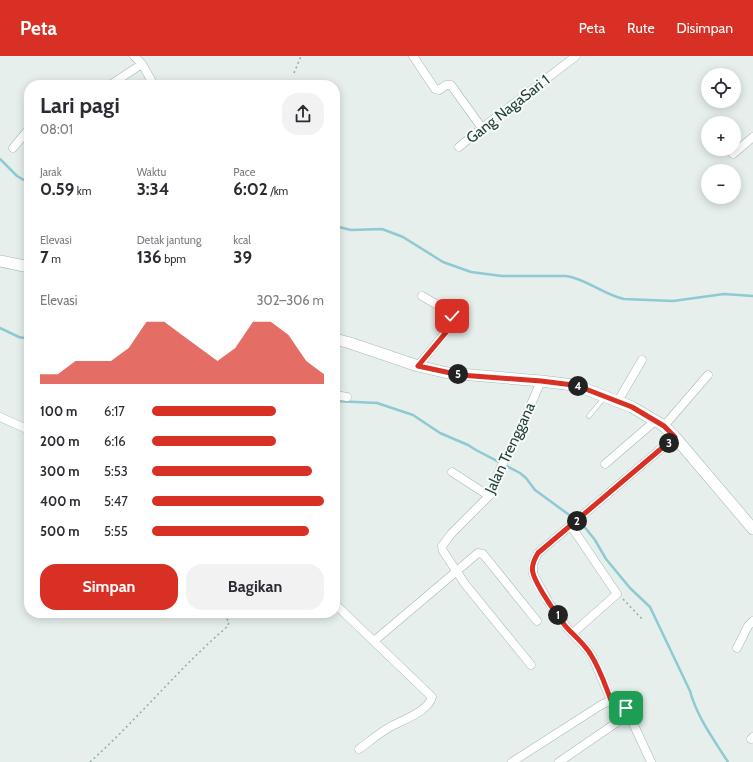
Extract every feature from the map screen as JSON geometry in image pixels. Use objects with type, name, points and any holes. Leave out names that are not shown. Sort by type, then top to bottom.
[{"type":"main road","points":[[0,261],[24,266]]},
{"type":"main road","name":"Jalan Trenggana","points":[[340,340],[418,366],[460,375],[573,385],[618,401],[660,424],[675,437],[753,529]]},
{"type":"street","points":[[134,56],[142,64],[151,80]]},
{"type":"street","points":[[413,56],[435,89],[439,90],[446,85],[451,85],[482,128]]},
{"type":"street","name":"Gang NagaSari 1","points":[[459,147],[576,56]]},
{"type":"street","points":[[118,80],[142,64]]},
{"type":"street","points":[[13,148],[24,135]]},
{"type":"street","points":[[741,147],[753,137]]},
{"type":"street","points":[[418,366],[453,324],[453,320],[448,311],[422,296]]},
{"type":"street","points":[[618,401],[642,360]]},
{"type":"street","points":[[605,464],[660,424],[708,375]]},
{"type":"street","name":"Jalan Trenggana","points":[[457,571],[443,551],[442,546],[452,533],[489,496],[501,467],[517,437],[541,381]]},
{"type":"street","points":[[340,396],[347,397]]},
{"type":"street","points":[[0,417],[24,428]]},
{"type":"street","points":[[611,700],[592,656],[568,629],[549,603],[533,574],[533,569],[538,553],[675,437]]},
{"type":"street","points":[[452,472],[489,496]]},
{"type":"street","points":[[571,526],[617,594],[572,633]]},
{"type":"street","points":[[374,641],[478,553],[483,554],[537,621]]},
{"type":"street","points":[[457,571],[465,584],[531,665]]},
{"type":"street","points":[[340,609],[432,698],[415,714],[388,728],[359,749]]},
{"type":"street","points":[[737,648],[748,626],[753,621]]},
{"type":"street","points":[[512,762],[611,700],[618,700],[622,702],[651,762]]},
{"type":"street","points":[[559,762],[629,714]]},
{"type":"lane","points":[[589,416],[605,396]]},
{"type":"path","points":[[294,73],[302,56]]},
{"type":"path","points":[[617,594],[642,619]]},
{"type":"path","points":[[90,762],[132,722],[194,656],[228,626],[229,621],[225,618]]},
{"type":"waterway","points":[[0,159],[17,176],[24,180]]},
{"type":"waterway","points":[[340,227],[351,230],[382,229],[403,237],[443,262],[471,272],[502,276],[566,276],[581,280],[609,294],[624,299],[673,301],[724,294],[753,296]]},
{"type":"waterway","points":[[0,328],[24,338]]},
{"type":"waterway","points":[[340,401],[377,403],[413,415],[440,433],[468,445],[520,473],[535,490],[583,525],[595,540],[606,559],[630,588],[650,607],[690,691],[701,719],[728,762]]},
{"type":"route","points":[[452,316],[453,324],[418,366],[460,375],[573,385],[632,407],[664,426],[675,437],[538,553],[533,569],[533,574],[549,603],[568,629],[592,656],[611,700],[618,700],[622,702],[626,708]]}]
